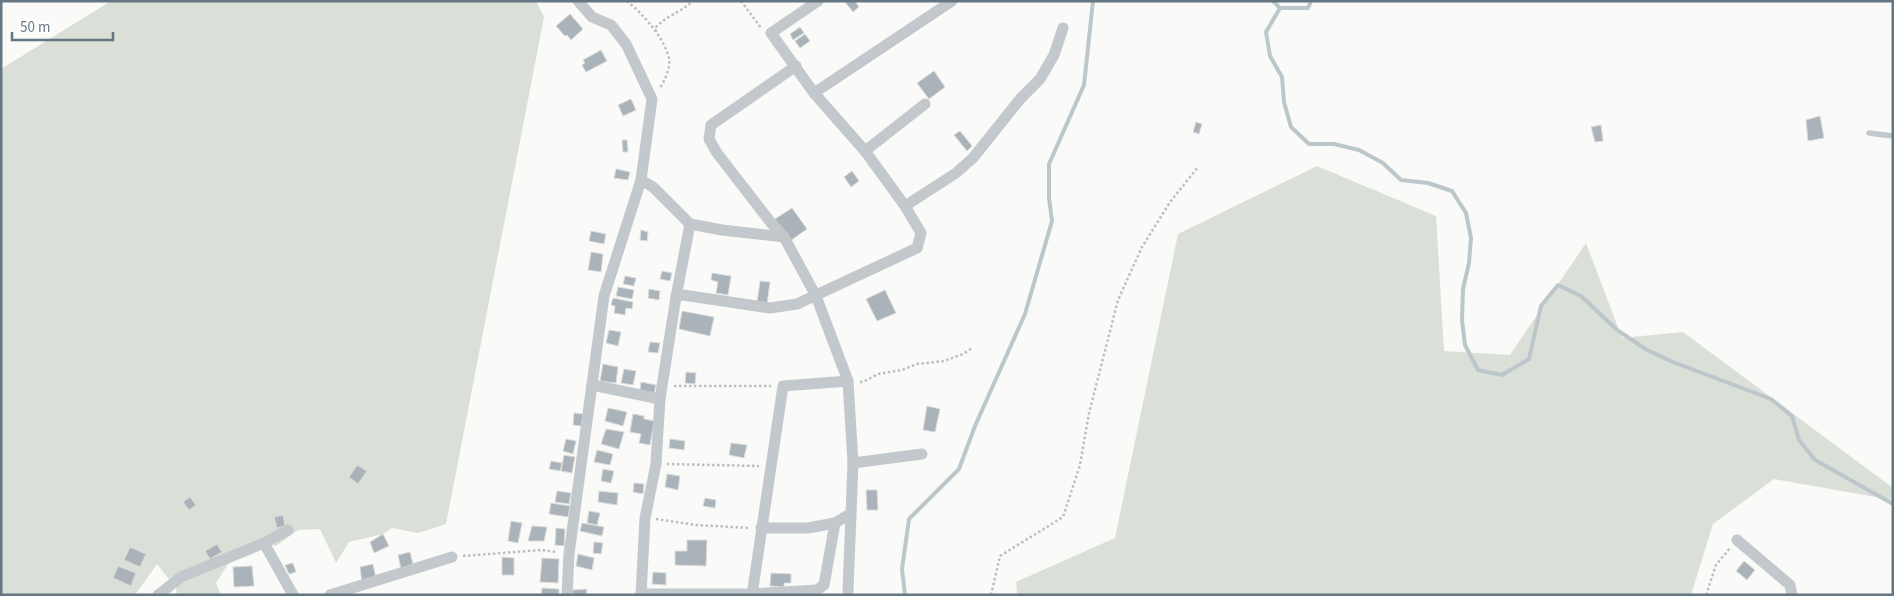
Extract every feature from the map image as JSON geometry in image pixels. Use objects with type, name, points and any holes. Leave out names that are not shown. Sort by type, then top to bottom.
[{"type":"street","points":[[567,595],[569,554],[604,296],[641,180],[652,98],[626,44],[611,25],[592,16],[578,1]]},
{"type":"street","points":[[676,296],[770,308],[796,304],[917,248],[921,233],[906,206],[864,151],[814,93],[771,33],[818,1]]},
{"type":"street","points":[[814,93],[952,1]]},
{"type":"street","points":[[906,206],[956,173],[973,158],[1021,98],[1040,79],[1054,55],[1063,28]]},
{"type":"street","points":[[796,66],[711,125],[709,139],[723,161],[784,237],[816,296],[848,382],[853,463],[848,591]]},
{"type":"street","points":[[864,151],[925,104]]},
{"type":"street","points":[[641,180],[653,187],[690,224],[722,230],[784,237]]},
{"type":"street","points":[[690,224],[660,395],[656,464],[645,518],[641,595],[752,595],[817,590],[824,584],[835,523]]},
{"type":"street","points":[[752,595],[783,386],[848,382]]},
{"type":"street","points":[[592,385],[660,395]]},
{"type":"street","points":[[853,463],[922,454]]},
{"type":"street","points":[[761,528],[808,528],[835,523],[850,514]]},
{"type":"street","points":[[158,595],[181,578],[264,543],[288,530]]},
{"type":"street","points":[[1737,540],[1790,585],[1792,595]]},
{"type":"street","points":[[264,543],[293,595]]},
{"type":"street","points":[[330,595],[452,557]]},
{"type":"lane","points":[[1869,133],[1893,136]]},
{"type":"path","points":[[627,1],[647,18],[669,59],[668,70],[663,83],[652,98]]},
{"type":"path","points":[[656,34],[655,28],[663,19],[687,7],[693,1]]},
{"type":"path","points":[[741,1],[763,30],[771,33]]},
{"type":"path","points":[[991,595],[1000,556],[1063,517],[1080,465],[1089,413],[1118,300],[1142,247],[1170,202],[1198,167]]},
{"type":"path","points":[[848,382],[863,382],[878,374],[902,370],[916,364],[944,361],[963,354],[972,348]]},
{"type":"path","points":[[660,395],[675,386],[783,386]]},
{"type":"path","points":[[656,464],[771,466]]},
{"type":"path","points":[[645,518],[696,525],[761,528]]},
{"type":"path","points":[[1706,595],[1716,565],[1737,540]]},
{"type":"path","points":[[452,557],[541,550],[569,554]]},
{"type":"shaded area","points":[[111,1],[536,1],[544,17],[446,524],[418,533],[392,528],[383,534],[349,542],[336,563],[320,529],[298,530],[276,546],[255,541],[239,547],[216,583],[221,595],[177,595],[176,588],[157,564],[135,595],[1,595],[1,69]]},
{"type":"shaded area","points":[[1317,166],[1436,216],[1444,351],[1510,355],[1586,243],[1622,338],[1683,332],[1893,488],[1893,500],[1774,479],[1713,524],[1691,595],[1017,595],[1016,582],[1115,538],[1178,234]]},
{"type":"building","points":[[855,1],[859,7],[853,12],[845,2]]},
{"type":"building","points":[[570,14],[583,29],[571,40],[556,26]]},
{"type":"building","points":[[800,27],[804,33],[793,40],[790,34]]},
{"type":"building","points":[[805,34],[810,41],[800,48],[795,41]]},
{"type":"building","points":[[601,50],[607,61],[586,72],[582,65],[585,63],[583,60]]},
{"type":"building","points":[[934,71],[945,87],[929,99],[917,83]]},
{"type":"building","points":[[631,99],[636,110],[623,116],[618,105]]},
{"type":"building","points":[[1820,116],[1824,138],[1808,141],[1806,120]]},
{"type":"building","points":[[1196,122],[1202,124],[1199,134],[1193,132]]},
{"type":"building","points":[[1601,125],[1603,141],[1595,142],[1591,127]]},
{"type":"building","points":[[960,131],[972,146],[967,151],[954,135]]},
{"type":"building","points":[[622,140],[627,140],[628,152],[623,152]]},
{"type":"building","points":[[616,169],[630,172],[628,180],[614,178]]},
{"type":"building","points":[[852,171],[859,181],[851,187],[844,177]]},
{"type":"building","points":[[792,208],[807,229],[790,241],[775,219]]},
{"type":"building","points":[[641,230],[648,232],[647,241],[640,240]]},
{"type":"building","points":[[591,231],[606,234],[604,244],[589,241]]},
{"type":"building","points":[[591,252],[603,254],[601,272],[588,270]]},
{"type":"building","points":[[662,271],[672,273],[670,281],[660,279]]},
{"type":"building","points":[[712,273],[731,276],[728,295],[716,293],[718,282],[711,280]]},
{"type":"building","points":[[625,276],[636,278],[634,286],[623,284]]},
{"type":"building","points":[[760,281],[770,282],[767,304],[757,303]]},
{"type":"building","points":[[618,287],[634,290],[632,299],[616,296]]},
{"type":"building","points":[[649,289],[660,291],[659,300],[648,298]]},
{"type":"building","points":[[885,290],[896,313],[877,321],[866,299]]},
{"type":"building","points":[[613,298],[633,302],[632,309],[626,308],[625,315],[614,313],[615,306],[611,305]]},
{"type":"building","points":[[682,311],[714,317],[710,336],[679,329]]},
{"type":"building","points":[[609,330],[621,332],[618,346],[606,343]]},
{"type":"building","points":[[650,342],[660,343],[658,353],[648,352]]},
{"type":"building","points":[[603,364],[618,367],[616,383],[600,381]]},
{"type":"building","points":[[624,369],[636,371],[633,385],[621,383]]},
{"type":"building","points":[[686,372],[696,373],[695,384],[685,383]]},
{"type":"building","points":[[641,382],[656,385],[654,393],[640,390]]},
{"type":"building","points":[[927,406],[940,409],[935,432],[923,430]]},
{"type":"building","points":[[608,408],[627,412],[623,426],[605,421]]},
{"type":"building","points":[[574,413],[583,414],[581,426],[573,425]]},
{"type":"building","points":[[633,414],[644,416],[644,419],[654,421],[650,445],[639,443],[641,434],[630,432]]},
{"type":"building","points":[[606,429],[624,432],[619,449],[601,444]]},
{"type":"building","points":[[566,439],[576,441],[573,454],[563,451]]},
{"type":"building","points":[[670,439],[685,441],[684,450],[669,448]]},
{"type":"building","points":[[731,443],[747,445],[744,458],[729,455]]},
{"type":"building","points":[[597,450],[613,454],[610,465],[594,462]]},
{"type":"building","points":[[564,455],[575,457],[572,473],[561,471]]},
{"type":"building","points":[[551,461],[562,463],[560,471],[549,469]]},
{"type":"building","points":[[357,465],[367,471],[358,484],[349,477]]},
{"type":"building","points":[[603,469],[614,471],[611,483],[601,481]]},
{"type":"building","points":[[667,474],[680,476],[678,490],[665,487]]},
{"type":"building","points":[[634,483],[644,484],[643,494],[633,492]]},
{"type":"building","points":[[866,490],[877,490],[878,510],[867,510]]},
{"type":"building","points":[[557,491],[571,493],[569,504],[555,502]]},
{"type":"building","points":[[599,491],[618,493],[617,505],[598,502]]},
{"type":"building","points":[[190,497],[196,505],[189,510],[183,502]]},
{"type":"building","points":[[705,498],[716,500],[715,508],[703,506]]},
{"type":"building","points":[[551,503],[570,506],[568,517],[549,514]]},
{"type":"building","points":[[589,511],[600,513],[597,525],[587,523]]},
{"type":"building","points":[[283,515],[285,526],[277,528],[274,517]]},
{"type":"building","points":[[511,521],[522,523],[518,543],[508,541]]},
{"type":"building","points":[[582,523],[604,527],[602,536],[580,531]]},
{"type":"building","points":[[532,526],[547,527],[544,541],[528,541]]},
{"type":"building","points":[[556,528],[565,529],[564,546],[555,545]]},
{"type":"building","points":[[383,534],[389,546],[374,553],[370,542]]},
{"type":"building","points":[[687,540],[707,540],[706,566],[675,565],[675,551],[687,551]]},
{"type":"building","points":[[594,542],[603,543],[601,554],[593,553]]},
{"type":"building","points":[[217,544],[222,552],[210,559],[205,551]]},
{"type":"building","points":[[130,547],[146,554],[140,567],[124,560]]},
{"type":"building","points":[[410,552],[413,564],[401,569],[398,555]]},
{"type":"building","points":[[578,554],[594,558],[592,570],[576,566]]},
{"type":"building","points":[[502,557],[514,558],[514,575],[502,575]]},
{"type":"building","points":[[542,558],[559,559],[558,583],[540,582]]},
{"type":"building","points":[[1744,561],[1755,570],[1747,580],[1736,571]]},
{"type":"building","points":[[293,563],[296,572],[289,574],[285,565]]},
{"type":"building","points":[[373,564],[376,579],[362,582],[360,567]]},
{"type":"building","points":[[118,566],[136,573],[131,586],[113,578]]},
{"type":"building","points":[[252,566],[254,586],[234,587],[233,567]]},
{"type":"building","points":[[653,572],[666,573],[666,585],[652,584]]},
{"type":"building","points":[[771,573],[791,574],[791,583],[784,583],[784,587],[770,586]]},
{"type":"building","points":[[542,588],[559,589],[559,595],[541,595]]},
{"type":"building","points":[[587,589],[586,595],[573,595],[572,590]]},
{"type":"waterway","points":[[905,595],[902,569],[909,519],[959,469],[975,426],[1025,314],[1052,221],[1049,198],[1049,164],[1084,85],[1093,1]]},
{"type":"waterway","points":[[1273,1],[1280,8],[1308,8],[1311,1]]},
{"type":"waterway","points":[[1280,8],[1266,32],[1270,56],[1282,77],[1284,102],[1291,127],[1309,144],[1334,144],[1359,150],[1383,163],[1401,180],[1428,183],[1452,191],[1466,213],[1471,238],[1469,263],[1463,289],[1462,320],[1465,345],[1478,370],[1502,375],[1529,359],[1541,306],[1558,285],[1581,296],[1617,330],[1647,350],[1673,362],[1771,399],[1792,416],[1799,440],[1815,460],[1893,504]]}]
